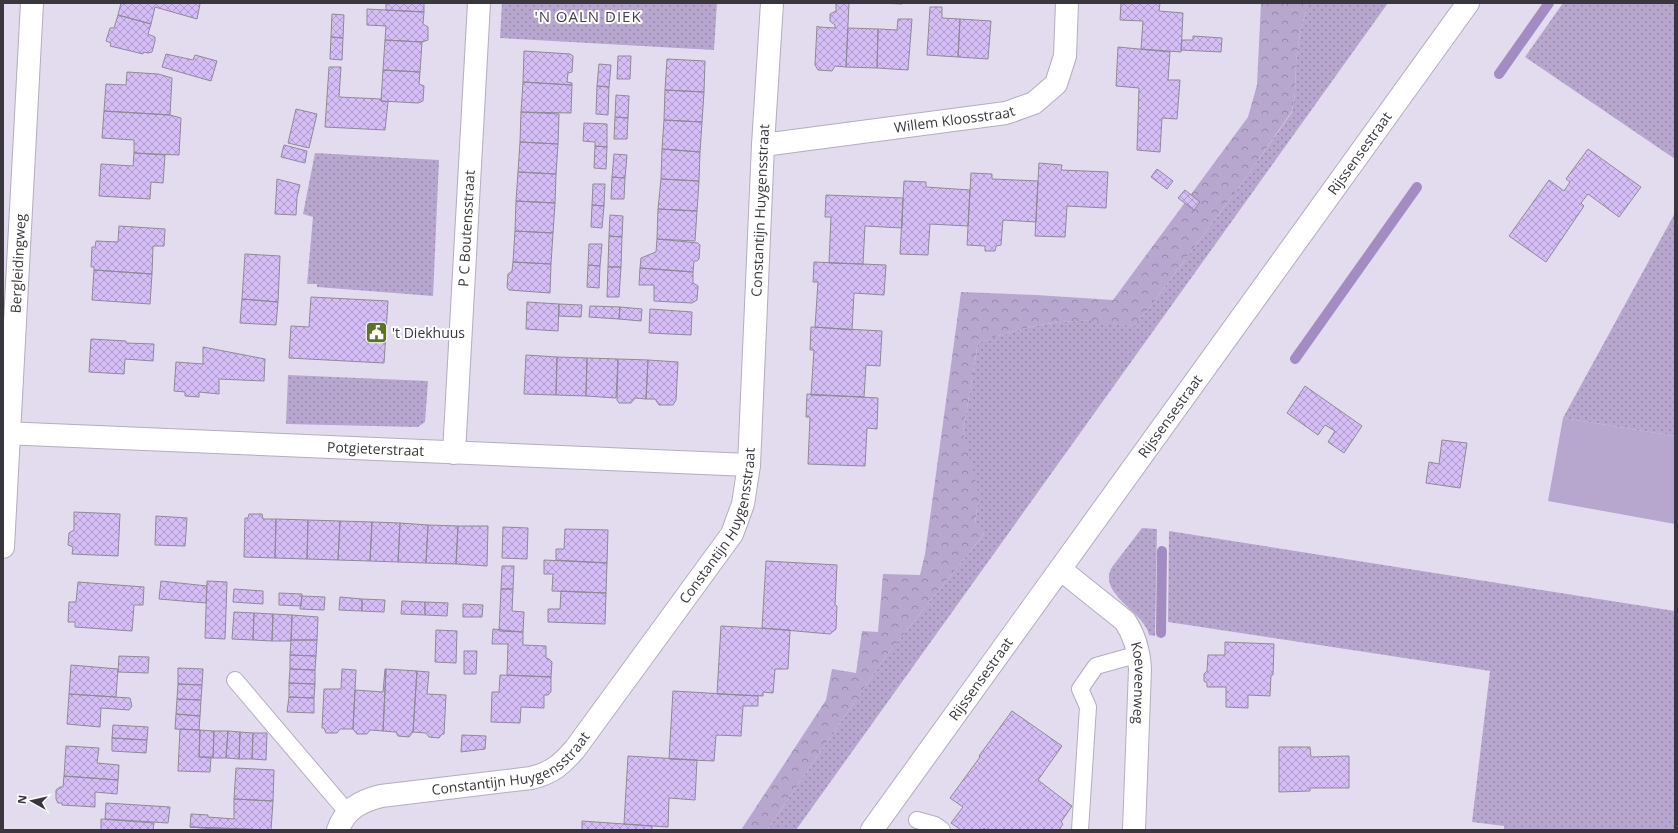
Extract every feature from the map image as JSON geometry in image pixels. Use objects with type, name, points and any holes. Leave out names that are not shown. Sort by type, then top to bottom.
[{"type":"street","name":"Bergleidingweg","points":[[3,547],[6,434],[32,3]]},
{"type":"street","name":"P C Boutensstraat","points":[[454,453],[479,3]]},
{"type":"street","name":"Constantijn Huygensstraat","points":[[343,821],[357,804],[381,796],[531,778],[544,774],[560,764],[575,749],[732,534],[743,504],[749,465],[763,145],[772,3]]},
{"type":"street","name":"Willem Kloosstraat","points":[[763,145],[1006,113],[1034,103],[1056,84],[1064,56],[1067,3]]},
{"type":"street","name":"Rijssensestraat","points":[[872,830],[1468,3]]},
{"type":"street","name":"Potgieterstraat","points":[[6,434],[749,465]]},
{"type":"street","name":"Koeveenweg","points":[[1060,569],[1125,621],[1136,641],[1139,654],[1134,830]]},
{"type":"lane","points":[[1080,830],[1088,707],[1080,688],[1096,666],[1139,654]]},
{"type":"lane","points":[[235,680],[343,821]]},
{"type":"lane","points":[[917,820],[935,825],[942,830]]},
{"type":"green space","points":[[502,3],[717,3],[714,50],[500,38]]},
{"type":"green space","points":[[1261,3],[1308,3],[1300,33],[1292,111],[1250,172],[1147,311],[1133,326],[1087,321],[1067,321],[1015,331],[978,343],[963,432],[980,499],[978,502],[975,523],[984,534],[886,656],[767,830],[741,830],[826,700],[832,669],[856,673],[862,631],[878,632],[883,574],[920,575],[925,554],[961,292],[1113,300],[1248,117],[1257,85]]},
{"type":"green space","points":[[1308,3],[1388,3],[796,830],[767,830],[886,656],[984,534],[975,524],[979,499],[963,432],[978,343],[1015,331],[1067,321],[1107,322],[1133,326],[1147,311],[1250,172],[1292,112],[1300,33]]},
{"type":"green space","points":[[1563,3],[1675,3],[1675,159],[1525,57]]},
{"type":"green space","points":[[315,153],[439,160],[433,296],[317,287],[317,284],[307,284],[313,217],[303,214]]},
{"type":"green space","points":[[1675,213],[1675,436],[1563,418]]},
{"type":"green space","points":[[288,375],[428,381],[425,422],[418,427],[286,424]]},
{"type":"green space","points":[[1563,418],[1675,436],[1675,524],[1548,501]]},
{"type":"green space","points":[[1142,528],[1157,529],[1155,636],[1149,635],[1140,619],[1120,599],[1110,584],[1109,576],[1112,567]]},
{"type":"green space","points":[[1169,531],[1675,611],[1675,830],[1504,830],[1504,826],[1472,822],[1490,671],[1168,622]]},
{"type":"building","points":[[121,3],[200,4],[197,19],[155,7],[151,24],[118,15]]},
{"type":"building","points":[[386,3],[424,3],[424,12],[386,10]]},
{"type":"building","points":[[836,3],[849,3],[846,67],[835,66],[832,71],[818,70],[815,65],[817,26],[835,28],[835,25],[830,21],[830,14],[836,11]]},
{"type":"building","points":[[880,3],[902,3],[902,4]]},
{"type":"building","points":[[1121,3],[1160,3],[1159,11],[1183,13],[1181,52],[1141,49],[1143,21],[1120,20]]},
{"type":"building","points":[[930,7],[942,7],[942,18],[960,19],[958,57],[927,55]]},
{"type":"building","points":[[367,9],[424,12],[423,24],[428,27],[428,40],[422,42],[385,40],[386,26],[367,25]]},
{"type":"building","points":[[332,14],[344,15],[343,38],[331,37]]},
{"type":"building","points":[[118,15],[151,24],[148,34],[155,37],[152,52],[143,52],[143,54],[110,46],[111,43],[106,41],[110,28],[114,28]]},
{"type":"building","points":[[898,19],[912,19],[908,70],[877,68],[878,29],[897,30]]},
{"type":"building","points":[[960,19],[991,21],[988,59],[958,57]]},
{"type":"building","points":[[848,28],[878,29],[877,68],[846,67]]},
{"type":"building","points":[[1193,36],[1222,38],[1221,52],[1181,50],[1182,40],[1193,40]]},
{"type":"building","points":[[331,37],[343,38],[342,60],[330,59]]},
{"type":"building","points":[[385,40],[422,42],[420,72],[383,70]]},
{"type":"building","points":[[1118,47],[1170,52],[1168,80],[1180,80],[1177,119],[1162,118],[1160,152],[1137,150],[1139,88],[1116,86]]},
{"type":"building","points":[[524,51],[570,54],[573,56],[572,72],[568,73],[567,82],[572,83],[572,85],[523,82]]},
{"type":"building","points":[[166,54],[193,60],[195,55],[217,61],[211,81],[162,67]]},
{"type":"building","points":[[618,56],[631,56],[630,79],[617,79]]},
{"type":"building","points":[[667,59],[705,61],[704,92],[665,90]]},
{"type":"building","points":[[599,64],[611,65],[609,87],[597,86]]},
{"type":"building","points":[[329,67],[341,67],[339,97],[381,99],[381,101],[388,102],[385,130],[325,127]]},
{"type":"building","points":[[383,70],[420,72],[419,84],[424,86],[423,101],[418,103],[381,101]]},
{"type":"building","points":[[127,72],[158,74],[172,78],[170,115],[104,111],[106,84],[126,85]]},
{"type":"building","points":[[523,82],[572,85],[571,113],[521,112]]},
{"type":"building","points":[[597,86],[609,87],[608,115],[596,114]]},
{"type":"building","points":[[665,90],[704,92],[702,122],[664,120]]},
{"type":"building","points":[[616,95],[629,96],[628,118],[615,117]]},
{"type":"building","points":[[296,109],[317,114],[309,148],[288,143]]},
{"type":"building","points":[[104,111],[170,115],[181,118],[179,155],[134,153],[134,140],[102,138]]},
{"type":"building","points":[[521,112],[559,114],[558,144],[520,142]]},
{"type":"building","points":[[615,117],[628,118],[627,139],[614,139]]},
{"type":"building","points":[[664,120],[702,122],[700,152],[662,149]]},
{"type":"building","points":[[584,123],[607,124],[607,147],[595,146],[595,142],[583,141]]},
{"type":"building","points":[[520,142],[558,144],[556,174],[518,172]]},
{"type":"building","points":[[284,145],[307,151],[305,163],[281,157]]},
{"type":"building","points":[[595,146],[607,147],[606,169],[594,168]]},
{"type":"building","points":[[662,149],[700,152],[699,181],[661,179]]},
{"type":"building","points":[[1588,149],[1641,187],[1619,217],[1588,194],[1581,203],[1584,206],[1546,262],[1509,236],[1549,180],[1564,191],[1570,182],[1566,179]]},
{"type":"building","points":[[134,153],[165,155],[163,183],[151,182],[150,199],[99,196],[101,164],[133,166]]},
{"type":"building","points":[[614,154],[627,155],[625,178],[612,177]]},
{"type":"building","points":[[1039,163],[1062,165],[1061,170],[1108,172],[1106,208],[1067,206],[1065,237],[1035,236]]},
{"type":"building","points":[[1157,169],[1173,181],[1167,189],[1151,177]]},
{"type":"building","points":[[518,172],[556,174],[555,203],[516,201]]},
{"type":"building","points":[[971,173],[992,174],[992,179],[1038,181],[1036,222],[1003,220],[1001,245],[996,246],[995,251],[985,251],[985,246],[967,245]]},
{"type":"building","points":[[612,177],[625,178],[624,199],[611,199]]},
{"type":"building","points":[[277,179],[300,185],[297,197],[296,215],[275,214]]},
{"type":"building","points":[[661,179],[699,181],[697,211],[658,209]]},
{"type":"building","points":[[904,181],[926,182],[926,187],[970,190],[968,226],[930,224],[928,255],[900,254]]},
{"type":"building","points":[[593,184],[605,184],[604,206],[592,205]]},
{"type":"building","points":[[1185,190],[1200,202],[1194,210],[1178,198]]},
{"type":"building","points":[[826,195],[903,198],[902,228],[865,226],[863,264],[829,263],[831,217],[825,217]]},
{"type":"building","points":[[516,201],[555,203],[553,233],[515,231]]},
{"type":"building","points":[[592,205],[604,206],[602,228],[591,227]]},
{"type":"building","points":[[658,209],[697,211],[695,241],[657,239]]},
{"type":"building","points":[[610,215],[623,216],[622,237],[609,236]]},
{"type":"building","points":[[119,226],[165,229],[164,246],[153,246],[152,274],[94,270],[94,267],[91,267],[92,247],[95,247],[96,241],[118,242]]},
{"type":"building","points":[[515,231],[553,233],[551,264],[513,262]]},
{"type":"building","points":[[609,236],[622,237],[621,267],[608,267]]},
{"type":"building","points":[[657,239],[698,243],[700,245],[699,259],[694,261],[693,272],[640,268],[641,258],[656,252]]},
{"type":"building","points":[[589,244],[602,244],[600,266],[588,265]]},
{"type":"building","points":[[245,254],[280,256],[278,302],[242,299]]},
{"type":"building","points":[[513,262],[551,264],[550,293],[509,290],[507,287],[508,274],[512,271]]},
{"type":"building","points":[[814,262],[886,265],[884,295],[854,293],[852,330],[815,327],[818,282],[813,282]]},
{"type":"building","points":[[588,265],[600,266],[599,288],[587,287]]},
{"type":"building","points":[[608,267],[621,267],[619,297],[607,297]]},
{"type":"building","points":[[640,268],[693,272],[693,283],[698,286],[697,300],[692,303],[654,301],[654,285],[639,285]]},
{"type":"building","points":[[94,270],[152,274],[150,304],[92,300]]},
{"type":"building","points":[[311,297],[388,301],[384,363],[289,358],[291,326],[309,327]]},
{"type":"building","points":[[242,299],[278,302],[276,325],[240,323]]},
{"type":"building","points":[[527,302],[559,304],[558,331],[526,329]]},
{"type":"building","points":[[559,304],[582,305],[581,317],[559,316]]},
{"type":"building","points":[[590,306],[620,307],[619,319],[589,317]]},
{"type":"building","points":[[620,307],[642,309],[641,321],[619,319]]},
{"type":"building","points":[[650,309],[692,312],[691,335],[649,333]]},
{"type":"building","points":[[811,327],[882,331],[880,366],[866,365],[864,397],[811,395],[814,350],[810,350]]},
{"type":"building","points":[[91,339],[126,341],[126,343],[154,344],[153,361],[125,359],[124,374],[89,372]]},
{"type":"building","points":[[203,347],[265,359],[264,381],[219,379],[219,394],[199,392],[199,397],[185,396],[185,392],[174,391],[176,362],[203,364]]},
{"type":"building","points":[[526,355],[557,357],[556,395],[524,394]]},
{"type":"building","points":[[557,357],[587,358],[586,396],[556,395]]},
{"type":"building","points":[[587,358],[618,359],[616,398],[586,396]]},
{"type":"building","points":[[618,359],[648,360],[646,399],[635,398],[631,403],[619,403],[617,400]]},
{"type":"building","points":[[648,360],[678,362],[676,400],[673,405],[659,405],[655,399],[646,399]]},
{"type":"building","points":[[1305,386],[1362,426],[1344,453],[1328,442],[1335,431],[1325,425],[1318,435],[1287,413]]},
{"type":"building","points":[[807,394],[878,398],[877,429],[867,428],[865,466],[808,464],[810,417],[806,417]]},
{"type":"building","points":[[1442,440],[1467,443],[1460,488],[1426,483],[1429,462],[1439,464]]},
{"type":"building","points":[[74,512],[120,514],[118,556],[72,554],[73,547],[68,545],[69,533],[74,530]]},
{"type":"building","points":[[249,514],[262,514],[263,519],[276,519],[275,558],[244,557],[245,518],[248,518]]},
{"type":"building","points":[[156,516],[187,518],[185,546],[155,545]]},
{"type":"building","points":[[276,519],[308,520],[307,559],[275,558]]},
{"type":"building","points":[[308,520],[340,521],[338,560],[307,559]]},
{"type":"building","points":[[340,521],[372,522],[370,561],[338,560]]},
{"type":"building","points":[[372,522],[400,523],[398,562],[370,561]]},
{"type":"building","points":[[400,523],[428,525],[426,563],[398,562]]},
{"type":"building","points":[[428,525],[458,526],[456,564],[426,563]]},
{"type":"building","points":[[458,526],[488,526],[487,566],[456,564]]},
{"type":"building","points":[[503,527],[528,528],[527,559],[502,558]]},
{"type":"building","points":[[565,529],[608,530],[607,563],[556,560],[556,549],[564,549]]},
{"type":"building","points":[[544,560],[607,563],[606,593],[552,591],[553,574],[544,574]]},
{"type":"building","points":[[766,561],[837,565],[835,605],[837,606],[836,629],[830,634],[762,628]]},
{"type":"building","points":[[502,566],[514,566],[513,589],[501,589]]},
{"type":"building","points":[[161,581],[207,586],[206,603],[159,599]]},
{"type":"building","points":[[207,581],[227,582],[225,639],[205,638]]},
{"type":"building","points":[[78,582],[144,587],[143,605],[134,605],[132,631],[75,627],[75,622],[68,622],[69,602],[76,602]]},
{"type":"building","points":[[234,589],[263,591],[263,604],[233,602]]},
{"type":"building","points":[[501,589],[513,589],[512,611],[524,612],[523,632],[499,631]]},
{"type":"building","points":[[561,591],[606,593],[605,624],[548,622],[548,609],[560,609]]},
{"type":"building","points":[[279,593],[302,594],[301,606],[279,605]]},
{"type":"building","points":[[302,596],[325,597],[324,610],[300,609]]},
{"type":"building","points":[[340,597],[362,599],[362,611],[339,610]]},
{"type":"building","points":[[362,599],[385,600],[384,612],[362,611]]},
{"type":"building","points":[[402,601],[425,602],[425,615],[401,614]]},
{"type":"building","points":[[425,602],[448,603],[447,616],[425,615]]},
{"type":"building","points":[[463,604],[483,605],[482,617],[463,617]]},
{"type":"building","points":[[234,612],[254,613],[253,640],[232,639]]},
{"type":"building","points":[[254,613],[273,614],[272,641],[253,640]]},
{"type":"building","points":[[273,614],[292,615],[291,641],[272,641]]},
{"type":"building","points":[[292,615],[318,617],[317,640],[291,640]]},
{"type":"building","points":[[721,626],[790,630],[788,669],[775,669],[773,693],[763,692],[763,696],[717,694]]},
{"type":"building","points":[[493,629],[523,632],[523,645],[546,646],[546,658],[552,662],[551,677],[507,675],[508,644],[492,644]]},
{"type":"building","points":[[436,630],[457,631],[456,663],[435,662]]},
{"type":"building","points":[[291,640],[317,640],[316,656],[290,655]]},
{"type":"building","points":[[1225,642],[1274,644],[1273,675],[1271,675],[1270,696],[1248,695],[1248,708],[1226,707],[1226,687],[1207,687],[1207,683],[1204,681],[1204,674],[1207,671],[1208,655],[1225,655]]},
{"type":"building","points":[[464,651],[477,651],[476,674],[464,674]]},
{"type":"building","points":[[290,655],[316,656],[315,670],[290,669]]},
{"type":"building","points":[[119,656],[149,657],[148,673],[118,672]]},
{"type":"building","points":[[71,665],[118,669],[116,697],[69,694]]},
{"type":"building","points":[[178,668],[203,669],[202,685],[178,684]]},
{"type":"building","points":[[290,669],[315,670],[315,684],[289,683]]},
{"type":"building","points":[[342,669],[356,670],[353,729],[340,729],[337,733],[326,733],[324,728],[322,728],[324,689],[341,689]]},
{"type":"building","points":[[385,669],[383,731],[370,730],[367,734],[357,734],[353,729],[355,690],[383,692]]},
{"type":"building","points":[[386,669],[417,671],[413,732],[409,737],[398,736],[396,732],[383,731]]},
{"type":"building","points":[[417,671],[429,672],[427,694],[446,695],[444,734],[442,734],[439,738],[429,737],[426,733],[413,732]]},
{"type":"building","points":[[500,675],[551,677],[551,692],[548,695],[544,695],[544,708],[521,707],[520,723],[491,722],[492,692],[499,692]]},
{"type":"building","points":[[289,683],[315,684],[314,698],[289,697]]},
{"type":"building","points":[[178,684],[202,685],[201,700],[177,699]]},
{"type":"building","points":[[673,691],[758,696],[758,706],[743,706],[741,736],[716,735],[714,761],[669,759]]},
{"type":"building","points":[[69,694],[130,698],[132,706],[129,710],[101,708],[100,727],[67,724]]},
{"type":"building","points":[[289,697],[314,698],[314,713],[287,712]]},
{"type":"building","points":[[177,699],[201,700],[200,716],[176,714]]},
{"type":"building","points":[[1012,711],[1062,746],[1038,780],[1072,806],[1061,822],[1063,824],[1059,830],[986,830],[984,828],[983,830],[961,830],[951,823],[963,807],[950,798]]},
{"type":"building","points":[[176,714],[200,716],[199,730],[175,729]]},
{"type":"building","points":[[113,725],[148,727],[147,740],[112,738]]},
{"type":"building","points":[[180,729],[200,730],[199,757],[211,757],[210,772],[178,771]]},
{"type":"building","points":[[200,730],[214,731],[213,758],[199,757]]},
{"type":"building","points":[[214,731],[228,731],[226,758],[213,758]]},
{"type":"building","points":[[228,731],[240,732],[239,759],[226,758]]},
{"type":"building","points":[[240,732],[253,733],[252,759],[239,759]]},
{"type":"building","points":[[253,733],[267,733],[266,760],[252,759]]},
{"type":"building","points":[[462,735],[486,736],[485,749],[461,752]]},
{"type":"building","points":[[112,738],[147,740],[146,753],[112,751]]},
{"type":"building","points":[[66,746],[99,748],[97,763],[119,765],[118,780],[64,776]]},
{"type":"building","points":[[1279,747],[1310,747],[1311,757],[1349,756],[1349,788],[1310,788],[1310,791],[1279,792]]},
{"type":"building","points":[[628,756],[697,760],[695,800],[669,798],[668,827],[624,824]]},
{"type":"building","points":[[236,768],[274,770],[273,801],[234,799]]},
{"type":"building","points":[[64,776],[118,780],[117,794],[95,792],[95,807],[62,805],[62,803],[58,803],[56,799],[56,790],[63,787]]},
{"type":"building","points":[[234,799],[273,801],[271,830],[190,827],[191,814],[234,819]]},
{"type":"building","points":[[106,803],[170,807],[168,823],[105,819]]},
{"type":"building","points":[[101,819],[154,823],[153,830],[101,830]]},
{"type":"building","points":[[582,821],[652,826],[652,830],[582,830]]},
{"type":"building","points":[[190,827],[266,830],[225,830]]},
{"type":"waterway","points":[[1499,74],[1549,3]]},
{"type":"waterway","points":[[1295,359],[1417,187]]},
{"type":"waterway","points":[[1161,633],[1162,551]]},
{"type":"place","name":"'t Diekhuus","points":[[376,333]]},
{"type":"district","name":"'N OALN DIEK","points":[[588,17]]}]
